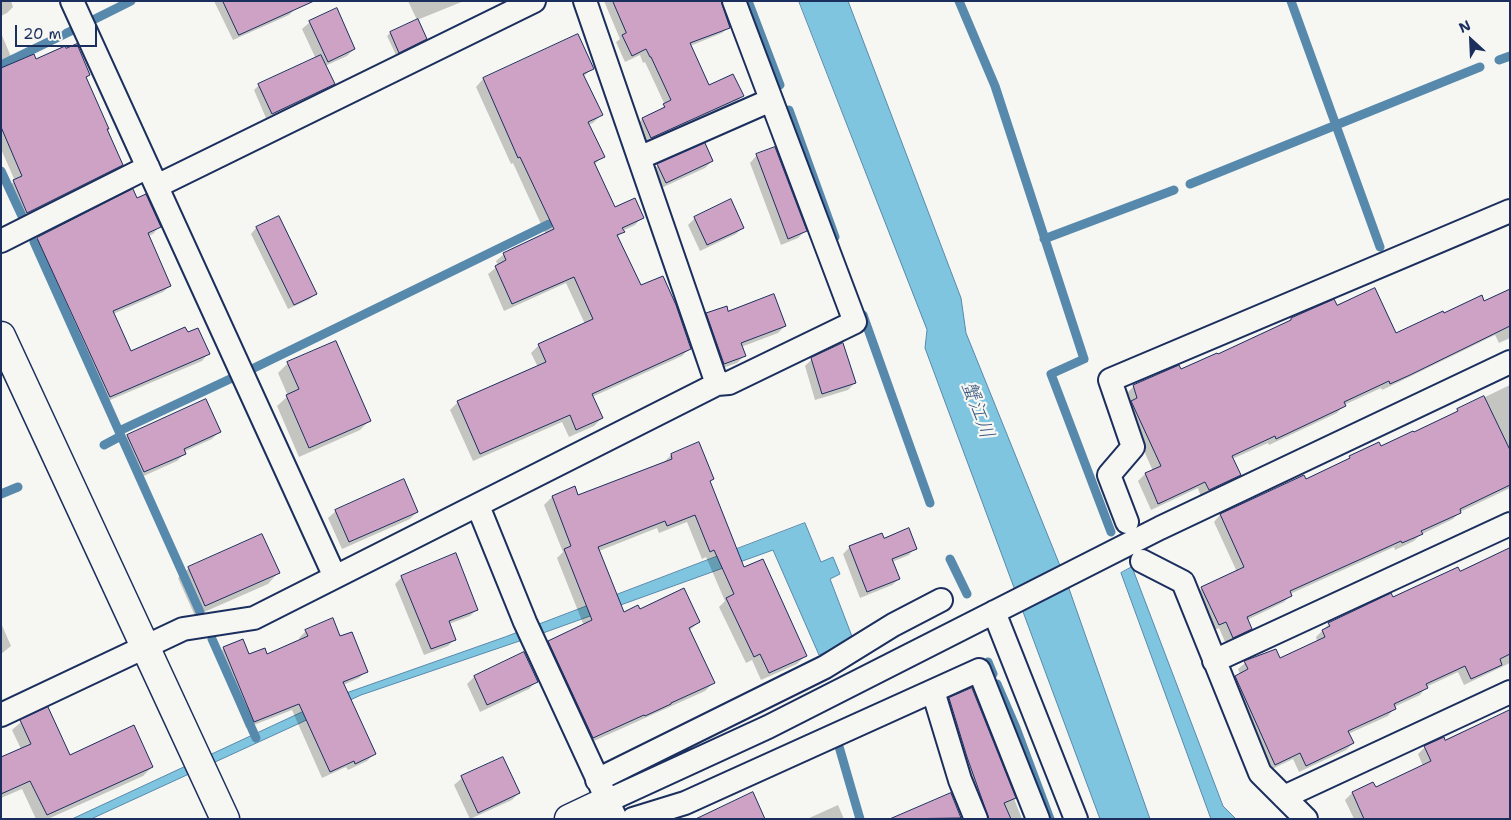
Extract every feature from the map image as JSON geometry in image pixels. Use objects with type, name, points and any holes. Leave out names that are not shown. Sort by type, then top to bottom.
[{"type":"street","points":[[72,1],[335,577]]},
{"type":"street","points":[[1,241],[153,176],[534,1]]},
{"type":"street","points":[[585,1],[717,384]]},
{"type":"street","points":[[1,715],[183,629],[254,618],[717,384],[729,383],[855,322],[734,1]]},
{"type":"street","points":[[639,158],[771,100]]},
{"type":"street","points":[[1128,522],[1109,474],[1133,448],[1110,380],[1510,211]]},
{"type":"street","points":[[1,336],[225,819]]},
{"type":"street","points":[[569,819],[768,727],[1160,528],[1510,362]]},
{"type":"street","points":[[478,506],[524,622],[607,800]]},
{"type":"street","points":[[1214,661],[1510,524]]},
{"type":"street","points":[[1142,561],[1183,582],[1260,773],[1306,819]]},
{"type":"street","points":[[607,800],[893,625],[941,600]]},
{"type":"street","points":[[998,610],[1076,819]]},
{"type":"street","points":[[633,819],[685,803],[979,670],[1038,819]]},
{"type":"street","points":[[933,691],[960,780],[976,819]]},
{"type":"street","points":[[1284,797],[1510,692]]},
{"type":"water","name":"蟹江川","points":[[799,1],[848,1],[961,298],[966,333],[1067,583],[1150,819],[1100,819],[925,348],[927,330]]},
{"type":"water","points":[[805,523],[821,562],[833,557],[840,574],[830,579],[853,639],[819,655],[773,550],[543,633],[361,695],[91,819],[72,819],[332,698],[505,637]]},
{"type":"water","points":[[1132,567],[1223,806],[1236,819],[1211,819],[1121,573]]},
{"type":"building","points":[[223,1],[314,1],[239,35]]},
{"type":"building","points":[[613,1],[721,1],[730,28],[690,43],[709,85],[733,74],[744,96],[651,138],[642,118],[665,107],[663,104],[671,100],[646,49],[632,56],[622,35],[626,33]]},
{"type":"building","points":[[337,8],[355,49],[328,62],[309,21]]},
{"type":"building","points":[[418,19],[427,39],[399,53],[390,32]]},
{"type":"building","points":[[578,34],[594,69],[583,74],[603,115],[588,122],[605,157],[594,162],[615,207],[635,198],[644,218],[622,228],[625,232],[617,235],[641,285],[663,276],[676,305],[691,349],[592,394],[603,418],[576,430],[570,415],[480,454],[457,401],[546,362],[538,344],[593,319],[574,277],[512,304],[495,266],[506,260],[503,253],[554,229],[520,157],[518,158],[483,78]]},
{"type":"building","points":[[77,44],[90,75],[86,77],[123,165],[27,213],[13,180],[22,176],[1,127],[1,68],[34,54],[36,59],[65,46],[66,48]]},
{"type":"building","points":[[321,55],[335,84],[272,114],[258,84]]},
{"type":"building","points":[[705,143],[713,161],[666,183],[657,164]]},
{"type":"building","points":[[775,147],[807,231],[788,239],[756,154]]},
{"type":"building","points":[[133,189],[137,198],[146,194],[161,227],[148,233],[171,286],[113,311],[131,351],[185,327],[188,332],[198,328],[210,354],[110,397],[37,238]]},
{"type":"building","points":[[731,199],[744,228],[707,245],[694,217]]},
{"type":"building","points":[[279,216],[317,294],[294,305],[256,227]]},
{"type":"building","points":[[1375,288],[1396,333],[1482,295],[1484,301],[1510,289],[1510,326],[1410,375],[1390,384],[1389,381],[1344,402],[1346,406],[1276,439],[1275,436],[1232,456],[1241,475],[1209,490],[1205,482],[1158,504],[1145,473],[1161,466],[1131,401],[1137,398],[1133,385],[1179,365],[1181,369],[1218,354],[1334,299],[1337,305]]},
{"type":"building","points":[[774,294],[786,326],[741,343],[746,356],[724,364],[706,313],[727,306],[728,311]]},
{"type":"building","points":[[336,341],[371,421],[309,448],[286,395],[299,389],[287,362]]},
{"type":"building","points":[[843,343],[856,383],[822,394],[811,358]]},
{"type":"building","points":[[1484,396],[1510,450],[1510,485],[1460,509],[1461,513],[1421,531],[1423,534],[1402,543],[1401,541],[1290,591],[1292,596],[1247,617],[1252,629],[1233,638],[1226,622],[1219,625],[1201,587],[1244,567],[1220,514],[1304,475],[1306,479],[1379,442],[1381,446],[1414,432]]},
{"type":"building","points":[[206,399],[221,432],[184,449],[186,454],[144,472],[127,435]]},
{"type":"building","points":[[699,442],[714,479],[710,481],[744,567],[763,559],[807,656],[769,673],[760,654],[754,657],[726,598],[734,594],[714,550],[710,552],[695,515],[667,526],[665,521],[598,547],[624,612],[638,605],[640,609],[684,588],[700,622],[689,628],[715,683],[593,738],[548,641],[592,620],[564,549],[571,546],[552,496],[575,486],[578,495],[672,459],[671,454]]},
{"type":"building","points":[[404,479],[418,512],[349,542],[335,510]]},
{"type":"building","points":[[909,528],[917,549],[892,559],[900,579],[867,592],[849,546],[882,533],[884,538]]},
{"type":"building","points":[[262,534],[280,573],[205,606],[188,567]]},
{"type":"building","points":[[1510,548],[1510,654],[1500,659],[1502,665],[1471,679],[1465,666],[1426,684],[1428,688],[1394,704],[1396,709],[1348,731],[1354,743],[1306,766],[1300,753],[1275,765],[1235,676],[1248,669],[1244,661],[1276,649],[1280,658],[1325,637],[1322,630],[1330,626],[1328,623],[1391,593],[1393,597],[1458,567],[1460,571]]},
{"type":"building","points":[[456,553],[478,610],[449,621],[456,640],[431,649],[401,576]]},
{"type":"building","points":[[333,618],[340,636],[352,632],[368,672],[343,682],[376,754],[355,764],[354,761],[330,772],[299,704],[254,722],[223,647],[243,639],[249,654],[265,648],[267,654],[308,636],[305,630]]},
{"type":"building","points":[[524,652],[538,682],[487,705],[474,676]]},
{"type":"building","points":[[972,688],[1016,798],[1004,803],[1011,819],[989,819],[949,698]]},
{"type":"building","points":[[48,707],[70,755],[134,725],[153,767],[47,815],[30,781],[1,794],[1,757],[31,744],[20,720]]},
{"type":"building","points":[[1510,710],[1510,819],[1364,819],[1352,792],[1373,782],[1376,787],[1431,761],[1424,746],[1444,737],[1445,740]]},
{"type":"building","points":[[503,757],[520,793],[478,813],[461,776]]},
{"type":"building","points":[[753,792],[765,819],[696,819]]},
{"type":"building","points":[[951,793],[961,818],[890,819]]},
{"type":"waterway","points":[[95,19],[131,1]]},
{"type":"waterway","points":[[748,1],[780,85]]},
{"type":"waterway","points":[[959,1],[995,86],[1084,359],[1051,374],[1111,532]]},
{"type":"waterway","points":[[1291,1],[1380,247]]},
{"type":"waterway","points":[[1,65],[75,29]]},
{"type":"waterway","points":[[1499,60],[1510,56]]},
{"type":"waterway","points":[[1190,184],[1480,67]]},
{"type":"waterway","points":[[789,110],[835,237]]},
{"type":"waterway","points":[[1,171],[22,216]]},
{"type":"waterway","points":[[1044,239],[1174,190]]},
{"type":"waterway","points":[[252,369],[549,224]]},
{"type":"waterway","points":[[34,242],[200,612]]},
{"type":"waterway","points":[[863,315],[930,503]]},
{"type":"waterway","points":[[119,431],[230,379]]},
{"type":"waterway","points":[[104,445],[121,436]]},
{"type":"waterway","points":[[1,494],[18,487]]},
{"type":"waterway","points":[[950,559],[967,594]]},
{"type":"waterway","points":[[212,639],[256,738]]},
{"type":"waterway","points":[[988,662],[993,674]]},
{"type":"waterway","points":[[997,684],[1016,728],[1050,819]]},
{"type":"waterway","points":[[838,743],[860,819]]}]
